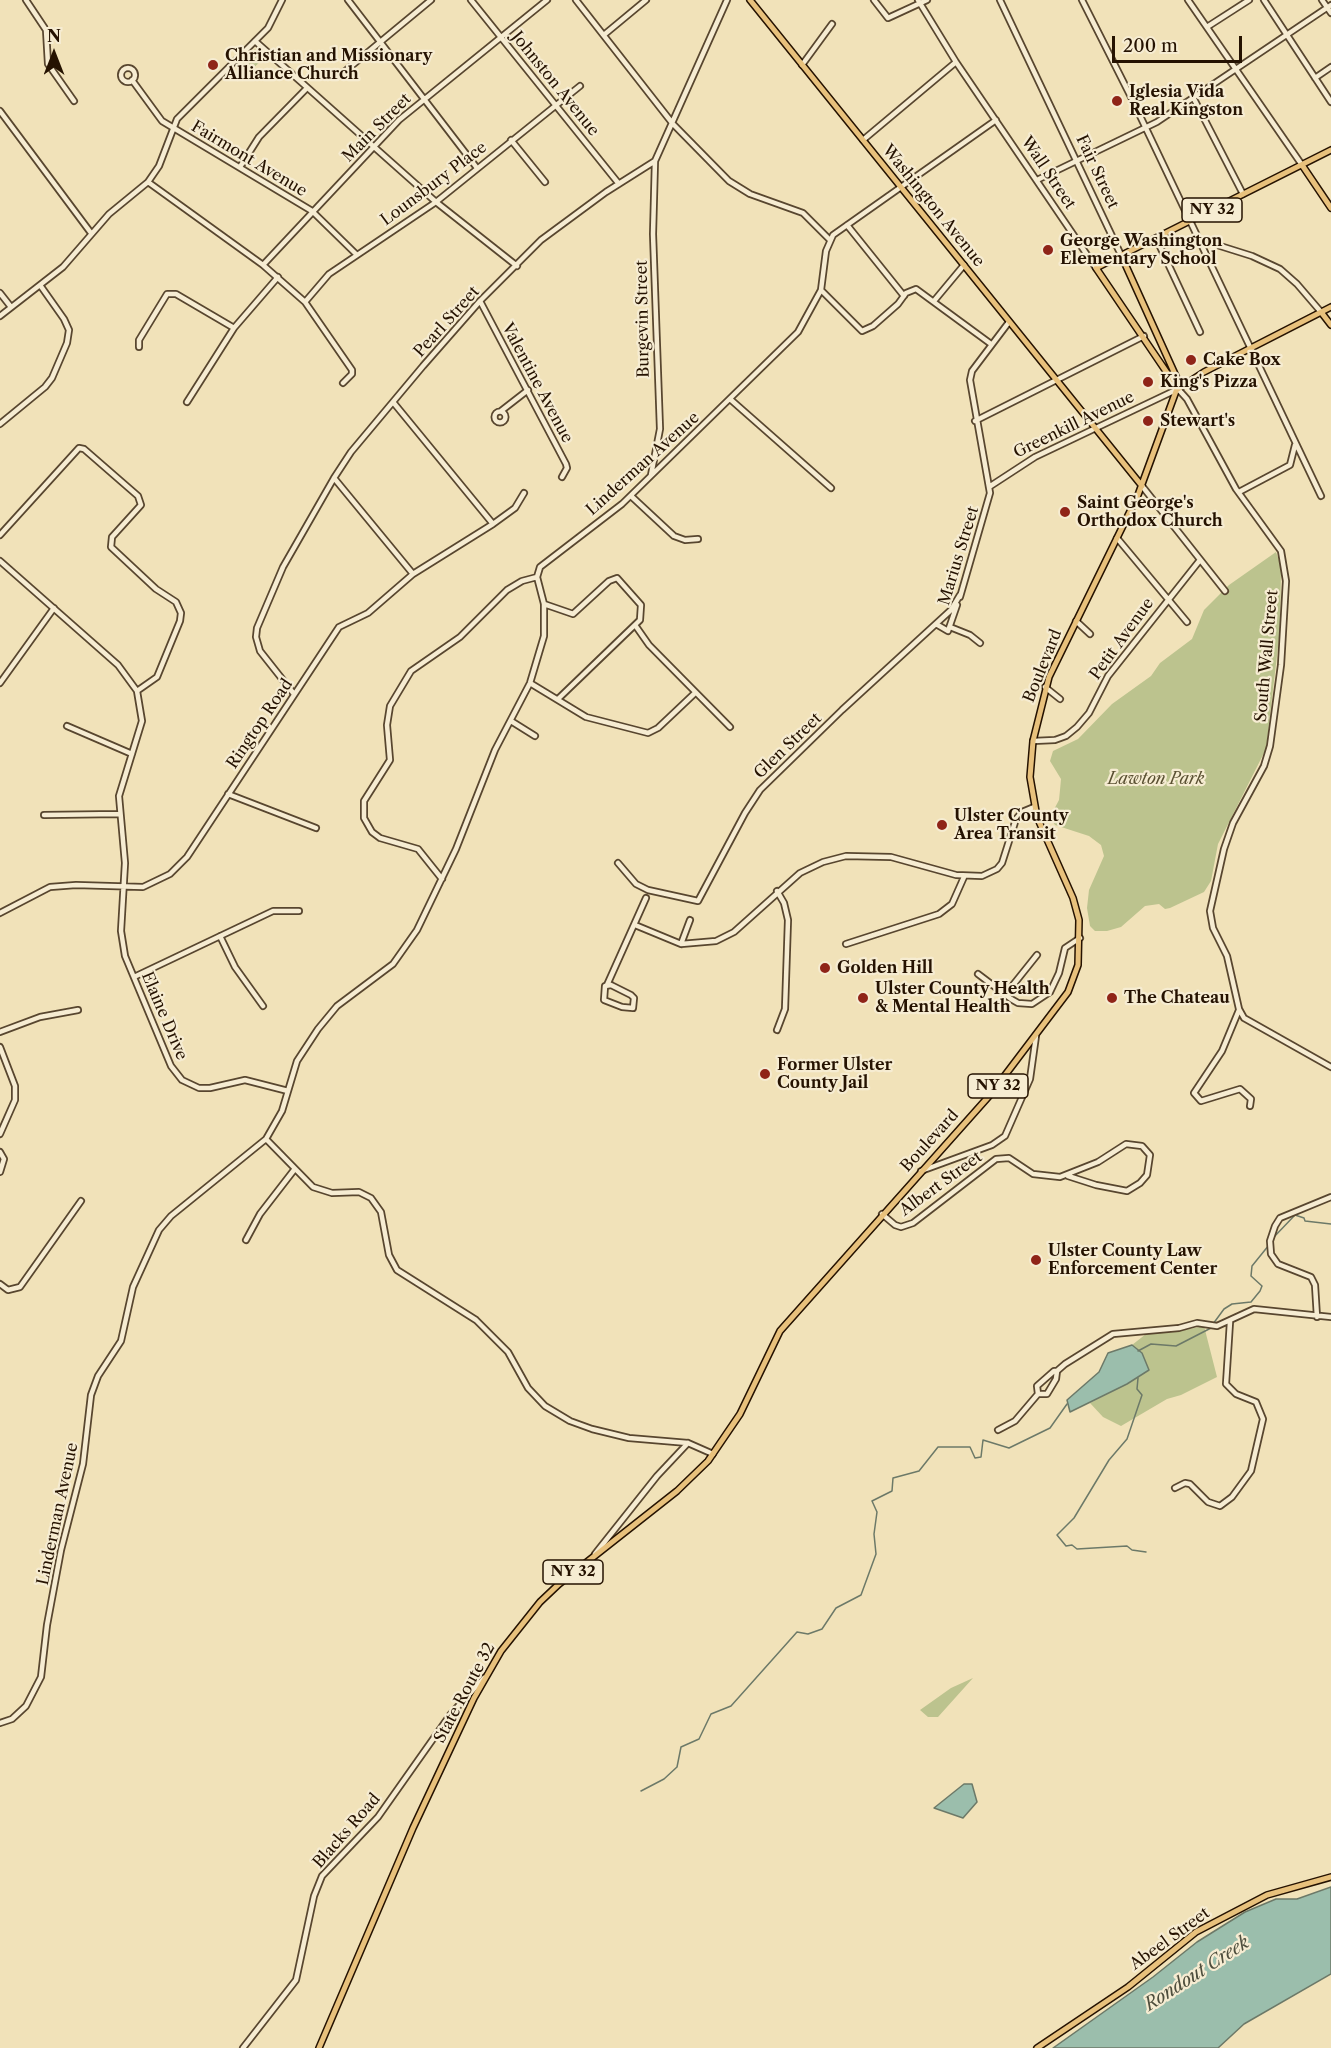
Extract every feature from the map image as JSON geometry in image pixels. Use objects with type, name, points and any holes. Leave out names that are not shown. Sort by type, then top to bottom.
[{"type":"main road","name":"Washington Avenue","points":[[750,0],[1142,486]]},
{"type":"main road","name":"NY 32","points":[[1096,268],[1331,150]]},
{"type":"main road","points":[[1302,165],[1331,208]]},
{"type":"main road","name":"Fair Street","points":[[1121,255],[1178,375],[1178,389]]},
{"type":"main road","name":"Wall Street","points":[[1096,268],[1178,389]]},
{"type":"main road","name":"Greenkill Avenue","points":[[1178,389],[1187,381],[1331,307]]},
{"type":"main road","points":[[1321,312],[1331,325]]},
{"type":"main road","name":"Boulevard","points":[[751,1390],[780,1331],[990,1095],[1036,1036],[1071,985],[1078,965],[1080,938],[1073,897],[1034,807],[1030,777],[1032,741],[1045,687],[1142,486],[1178,389]]},
{"type":"main road","name":"State Route 32","points":[[319,2048],[413,1828],[485,1676],[501,1651],[540,1602],[677,1491],[713,1454],[726,1437],[751,1390]]},
{"type":"main road","name":"Abeel Street","points":[[1037,2048],[1128,1987],[1196,1932],[1267,1895],[1331,1877]]},
{"type":"street","points":[[26,0],[46,30],[48,64],[74,101]]},
{"type":"street","points":[[0,316],[63,267],[109,214],[148,182],[159,166],[173,126],[187,108],[268,28],[282,0]]},
{"type":"street","points":[[348,0],[477,168]]},
{"type":"street","points":[[344,72],[431,0]]},
{"type":"street","name":"Johnston Avenue","points":[[471,0],[619,184]]},
{"type":"street","name":"Main Street","points":[[263,264],[399,120],[547,0]]},
{"type":"street","points":[[576,0],[605,34],[673,124],[738,188],[803,213],[830,240],[847,225],[996,120]]},
{"type":"street","points":[[605,34],[646,0]]},
{"type":"street","points":[[655,161],[727,0]]},
{"type":"street","points":[[874,0],[888,18],[927,0]]},
{"type":"street","name":"Fair Street","points":[[1000,0],[1121,255]]},
{"type":"street","points":[[1082,0],[1146,128],[1321,496]]},
{"type":"street","points":[[1188,0],[1302,165]]},
{"type":"street","points":[[1207,27],[1249,0]]},
{"type":"street","points":[[1264,0],[1331,102]]},
{"type":"street","points":[[1322,0],[1329,6],[1331,13]]},
{"type":"street","name":"Wall Street","points":[[919,2],[956,62],[1096,268]]},
{"type":"street","points":[[1037,180],[1146,128],[1329,6]]},
{"type":"street","points":[[802,65],[832,24]]},
{"type":"street","points":[[255,41],[436,202],[517,266]]},
{"type":"street","points":[[863,140],[956,62]]},
{"type":"street","points":[[1315,78],[1331,67]]},
{"type":"street","name":"Fairmont Avenue","points":[[132,80],[157,118],[312,212],[357,255]]},
{"type":"street","name":"Lounsbury Place","points":[[305,302],[329,274],[436,202],[579,86]]},
{"type":"street","points":[[240,167],[259,136],[307,88]]},
{"type":"street","points":[[1193,97],[1243,194]]},
{"type":"street","points":[[0,111],[91,233]]},
{"type":"street","points":[[511,140],[545,182]]},
{"type":"street","name":"Pearl Street","points":[[294,694],[260,651],[256,637],[257,628],[283,567],[351,452],[480,301],[551,231],[655,161]]},
{"type":"street","name":"Burgevin Street","points":[[651,475],[660,429],[654,245],[655,161]]},
{"type":"street","points":[[148,182],[263,264],[305,302],[352,370],[352,374],[343,383]]},
{"type":"street","points":[[847,225],[904,296]]},
{"type":"street","points":[[1156,238],[1200,332]]},
{"type":"street","points":[[1197,239],[1252,256],[1280,269],[1298,284],[1321,312]]},
{"type":"street","name":"Linderman Avenue","points":[[0,1723],[12,1719],[26,1706],[41,1677],[47,1626],[59,1560],[83,1464],[91,1395],[98,1376],[121,1341],[133,1287],[166,1221],[268,1137],[282,1111],[297,1061],[318,1029],[338,1006],[380,976],[399,957],[417,930],[442,879],[493,756],[530,683],[544,636],[544,604],[537,577],[540,567],[546,560],[631,496],[798,332],[821,290],[830,240]]},
{"type":"street","points":[[934,301],[964,266]]},
{"type":"street","points":[[187,402],[234,328],[278,277]]},
{"type":"street","points":[[0,424],[45,387],[52,378],[67,344],[69,330],[64,319],[40,285]]},
{"type":"street","points":[[821,290],[856,328],[862,331],[873,326],[911,289],[916,289],[991,344]]},
{"type":"street","points":[[0,293],[11,307]]},
{"type":"street","points":[[139,347],[144,332],[167,294],[176,294],[234,328]]},
{"type":"street","name":"Valentine Avenue","points":[[480,301],[566,464],[567,468],[562,477]]},
{"type":"street","name":"Marius Street","points":[[949,629],[988,503],[989,487],[975,421],[970,380],[991,344],[1009,321]]},
{"type":"street","points":[[975,421],[1144,336]]},
{"type":"street","name":"Greenkill Avenue","points":[[989,487],[1035,457],[1178,389]]},
{"type":"street","name":"South Wall Street","points":[[1178,389],[1187,399],[1220,464],[1281,551],[1286,581],[1281,665],[1268,755],[1233,823],[1210,902],[1211,919],[1227,956],[1239,1009]]},
{"type":"street","points":[[501,411],[528,390]]},
{"type":"street","points":[[730,399],[831,488]]},
{"type":"street","points":[[393,402],[493,524]]},
{"type":"street","points":[[1239,492],[1290,465],[1295,443]]},
{"type":"street","points":[[0,535],[72,454],[82,448],[141,502],[138,509],[112,537],[111,547],[180,609],[180,621],[159,673],[153,681],[137,691],[118,665],[0,561]]},
{"type":"street","points":[[334,478],[413,574]]},
{"type":"street","points":[[1142,486],[1225,591]]},
{"type":"street","name":"Ringtop Road","points":[[0,913],[50,888],[76,885],[143,887],[156,883],[175,870],[187,856],[339,627],[368,613],[413,574],[493,524],[515,508],[524,493]]},
{"type":"street","points":[[631,496],[674,536],[685,540],[698,539]]},
{"type":"street","points":[[1117,538],[1187,622]]},
{"type":"street","name":"Petit Avenue","points":[[1032,741],[1055,740],[1077,727],[1089,713],[1108,675],[1167,598],[1200,560]]},
{"type":"street","points":[[442,879],[418,849],[380,838],[372,832],[364,818],[364,801],[390,760],[387,725],[390,706],[411,671],[460,637],[507,590],[522,581],[537,577]]},
{"type":"street","points":[[544,604],[573,614],[609,581],[617,578],[641,605],[640,620],[558,699]]},
{"type":"street","name":"Glen Street","points":[[618,863],[636,884],[648,890],[698,901],[735,831],[760,790],[842,710],[951,610],[960,595]]},
{"type":"street","points":[[0,683],[54,608]]},
{"type":"street","points":[[1076,621],[1090,634]]},
{"type":"street","points":[[936,624],[970,635],[980,644]]},
{"type":"street","points":[[635,625],[650,645],[730,728]]},
{"type":"street","points":[[530,683],[586,717],[652,733],[695,693]]},
{"type":"street","points":[[1045,687],[1060,699]]},
{"type":"street","name":"Elaine Drive","points":[[137,691],[142,721],[122,783],[120,814],[125,844],[122,941],[134,977],[171,1066],[182,1080],[205,1089],[245,1080],[288,1091]]},
{"type":"street","points":[[511,721],[535,736]]},
{"type":"street","points":[[68,726],[132,754]]},
{"type":"street","points":[[228,794],[316,828]]},
{"type":"street","points":[[635,925],[681,944],[703,944],[725,937],[800,873],[823,862],[864,854],[891,857],[964,877],[982,876],[997,869],[1002,863],[1018,816],[1034,807]]},
{"type":"street","points":[[44,815],[120,814]]},
{"type":"street","points":[[846,944],[939,914],[952,904],[964,877]]},
{"type":"street","points":[[777,891],[784,903],[788,920],[785,1009],[777,1030]]},
{"type":"street","points":[[607,985],[631,995],[634,998],[633,1008],[622,1007],[604,1000],[603,991],[646,897]]},
{"type":"street","points":[[134,977],[273,911],[299,911]]},
{"type":"street","points":[[681,944],[690,920]]},
{"type":"street","points":[[220,936],[235,967],[263,1006]]},
{"type":"street","points":[[978,974],[1005,995],[1024,1005],[1032,1004],[1045,998],[1059,974],[1065,948],[1080,938]]},
{"type":"street","points":[[1005,995],[1037,955]]},
{"type":"street","points":[[1239,1009],[1248,1021],[1331,1067]]},
{"type":"street","points":[[1239,1009],[1222,1052],[1194,1093],[1201,1101],[1240,1089],[1251,1099],[1250,1106]]},
{"type":"street","points":[[0,1032],[40,1017],[78,1010]]},
{"type":"street","points":[[921,1171],[992,1145],[1005,1137],[1030,1079],[1036,1036]]},
{"type":"street","points":[[0,1047],[15,1086],[15,1100],[0,1134]]},
{"type":"street","points":[[268,1137],[294,1170],[318,1190],[332,1193],[359,1192],[371,1198],[381,1212],[389,1255],[397,1270],[476,1320],[508,1352],[528,1388],[545,1406],[570,1420],[619,1436],[688,1443],[713,1454]]},
{"type":"street","points":[[1126,1144],[1142,1146],[1150,1155],[1147,1174],[1140,1183],[1127,1191],[1096,1185],[1068,1176],[1126,1144]]},
{"type":"street","points":[[0,1152],[4,1160],[0,1172]]},
{"type":"street","name":"Albert Street","points":[[882,1214],[901,1227],[913,1223],[996,1159],[1009,1158],[1033,1174],[1068,1176]]},
{"type":"street","points":[[246,1240],[260,1214],[294,1170]]},
{"type":"street","points":[[1317,1317],[1313,1280],[1306,1274],[1278,1264],[1271,1254],[1270,1240],[1280,1218],[1331,1197]]},
{"type":"street","points":[[0,1284],[8,1290],[20,1287],[81,1201]]},
{"type":"street","points":[[998,1430],[1015,1421],[1038,1394],[1037,1386],[1053,1371],[1058,1371],[1099,1341],[1113,1334],[1179,1328],[1197,1323],[1217,1326],[1254,1309],[1331,1317]]},
{"type":"street","points":[[1174,1488],[1185,1483],[1190,1484],[1208,1502],[1220,1506],[1232,1497],[1251,1471],[1263,1419],[1256,1402],[1236,1394],[1226,1384],[1230,1322]]},
{"type":"street","points":[[1038,1394],[1047,1394],[1058,1371]]},
{"type":"street","points":[[594,1556],[657,1476],[688,1443]]},
{"type":"street","name":"Blacks Road","points":[[243,2048],[296,1980],[314,1896],[322,1876],[378,1817],[450,1715],[485,1676]]},
{"type":"green space","points":[[255,49],[264,58],[246,75],[237,66]]},
{"type":"green space","name":"Lawton Park","points":[[1276,552],[1281,566],[1280,630],[1266,749],[1218,844],[1211,881],[1204,892],[1170,908],[1165,909],[1159,904],[1145,906],[1121,927],[1107,931],[1095,931],[1090,926],[1087,908],[1089,890],[1104,856],[1101,845],[1089,836],[1055,825],[1050,817],[1059,800],[1061,779],[1050,761],[1053,751],[1078,739],[1112,704],[1151,676],[1160,663],[1192,639],[1204,610],[1229,585]]},
{"type":"green space","points":[[1204,1326],[1217,1377],[1181,1395],[1167,1399],[1121,1426],[1103,1417],[1090,1403],[1125,1385],[1142,1353],[1132,1345],[1146,1334],[1175,1332]]},
{"type":"green space","points":[[973,1678],[938,1717],[928,1717],[920,1710],[951,1688]]},
{"type":"water","points":[[1132,1345],[1142,1353],[1149,1370],[1127,1384],[1070,1412],[1067,1400],[1099,1372],[1108,1353]]},
{"type":"water","points":[[964,1784],[972,1784],[977,1802],[963,1818],[934,1808]]},
{"type":"water","name":"Rondout Creek","points":[[1331,1887],[1331,1974],[1244,2024],[1218,2048],[1053,2048],[1153,1977],[1197,1942],[1245,1912],[1276,1899],[1297,1899]]},
{"type":"waterway","points":[[1273,1238],[1295,1215],[1304,1218],[1305,1221],[1331,1224]]},
{"type":"waterway","points":[[1213,1324],[1224,1309],[1232,1304],[1251,1302],[1260,1291],[1262,1286],[1251,1276],[1252,1266],[1269,1245]]},
{"type":"waterway","points":[[1138,1351],[1151,1344],[1176,1346],[1211,1328]]},
{"type":"waterway","points":[[1138,1378],[1137,1389],[1142,1395],[1127,1439],[1109,1460],[1074,1518],[1057,1535],[1066,1546],[1072,1545],[1077,1549],[1127,1546],[1132,1550],[1146,1552]]},
{"type":"waterway","points":[[641,1791],[664,1779],[677,1767],[681,1747],[699,1739],[711,1714],[731,1706],[797,1632],[808,1634],[822,1629],[836,1608],[861,1595],[876,1554],[874,1534],[877,1512],[872,1501],[892,1491],[893,1478],[919,1471],[938,1447],[970,1447],[975,1458],[981,1457],[983,1440],[1009,1448],[1050,1428],[1067,1404]]},
{"type":"place","name":"Christian and Missionary Alliance Church","points":[[213,65]]},
{"type":"place","name":"Iglesia Vida Real Kingston","points":[[1117,101]]},
{"type":"place","name":"George Washington Elementary School","points":[[1048,250]]},
{"type":"place","name":"Cake Box","points":[[1191,360]]},
{"type":"place","name":"King's Pizza","points":[[1148,382]]},
{"type":"place","name":"Stewart's","points":[[1148,421]]},
{"type":"place","name":"Saint George's Orthodox Church","points":[[1065,512]]},
{"type":"place","name":"Ulster County Area Transit","points":[[942,825]]},
{"type":"place","name":"Golden Hill","points":[[825,968]]},
{"type":"place","name":"Ulster County Health & Mental Health","points":[[863,998]]},
{"type":"place","name":"The Chateau","points":[[1112,998]]},
{"type":"place","name":"Former Ulster County Jail","points":[[765,1074]]},
{"type":"place","name":"Ulster County Law Enforcement Center","points":[[1036,1260]]}]
